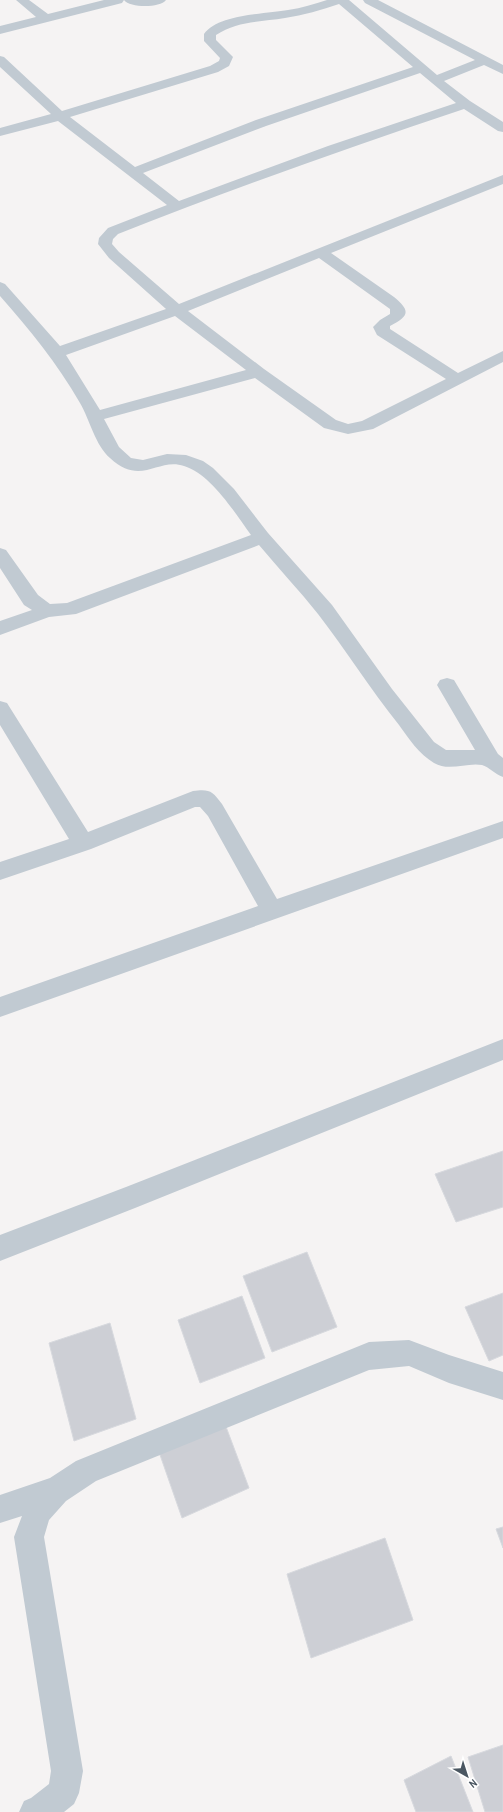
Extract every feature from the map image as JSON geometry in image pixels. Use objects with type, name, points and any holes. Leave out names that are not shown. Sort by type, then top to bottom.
[{"type":"street","points":[[22,0],[45,18]]},
{"type":"street","points":[[0,30],[118,0]]},
{"type":"street","points":[[130,0],[137,3],[160,0]]},
{"type":"street","points":[[0,132],[60,116],[214,68],[225,63],[227,57],[210,41],[210,34],[216,29],[247,19],[282,15],[315,8],[340,0],[465,104],[503,128]]},
{"type":"street","points":[[369,0],[503,70]]},
{"type":"street","points":[[0,60],[60,116],[176,206]]},
{"type":"street","points":[[435,80],[485,60]]},
{"type":"street","points":[[133,172],[261,123],[422,68]]},
{"type":"street","points":[[465,104],[353,141],[176,206],[114,231],[106,238],[105,244],[114,255],[177,310],[258,372],[330,424],[348,429],[367,425],[503,356]]},
{"type":"street","points":[[56,353],[177,310],[503,179]]},
{"type":"street","points":[[319,252],[389,300],[398,308],[398,316],[381,327],[383,332],[457,379]]},
{"type":"street","points":[[0,287],[56,353],[96,416],[113,453],[128,464],[144,466],[170,460],[186,460],[203,468],[219,482],[262,537],[325,610],[385,694],[427,747],[442,758],[460,759],[480,757],[497,765]]},
{"type":"street","points":[[96,416],[258,372]]},
{"type":"street","points":[[0,628],[47,611],[69,609],[262,537]]},
{"type":"street","points":[[0,554],[31,600],[47,611]]},
{"type":"street","points":[[448,685],[497,765]]},
{"type":"street","points":[[0,708],[83,843]]},
{"type":"street","points":[[0,871],[83,843],[193,799],[205,798],[215,810],[272,910]]},
{"type":"street","points":[[0,1007],[503,829]]},
{"type":"street","points":[[0,1248],[108,1208],[346,1110],[503,1049]]},
{"type":"street","points":[[0,1509],[56,1491],[86,1472],[369,1356],[409,1353],[449,1369],[503,1386]]},
{"type":"street","points":[[35,1812],[42,1809],[62,1792],[67,1771],[29,1537],[38,1511],[56,1491]]},
{"type":"building","points":[[503,1151],[503,1207],[456,1222],[435,1174]]},
{"type":"building","points":[[307,1252],[337,1327],[272,1352],[243,1276]]},
{"type":"building","points":[[503,1293],[503,1355],[489,1361],[465,1307]]},
{"type":"building","points":[[242,1296],[265,1358],[200,1383],[178,1320]]},
{"type":"building","points":[[110,1323],[136,1419],[74,1441],[49,1343]]},
{"type":"building","points":[[225,1424],[249,1488],[182,1518],[159,1452]]},
{"type":"building","points":[[503,1527],[503,1548],[496,1529]]},
{"type":"building","points":[[385,1538],[413,1620],[311,1658],[287,1574]]},
{"type":"building","points":[[503,1745],[503,1812],[485,1812],[468,1757]]},
{"type":"building","points":[[451,1756],[473,1812],[416,1812],[404,1780]]}]
